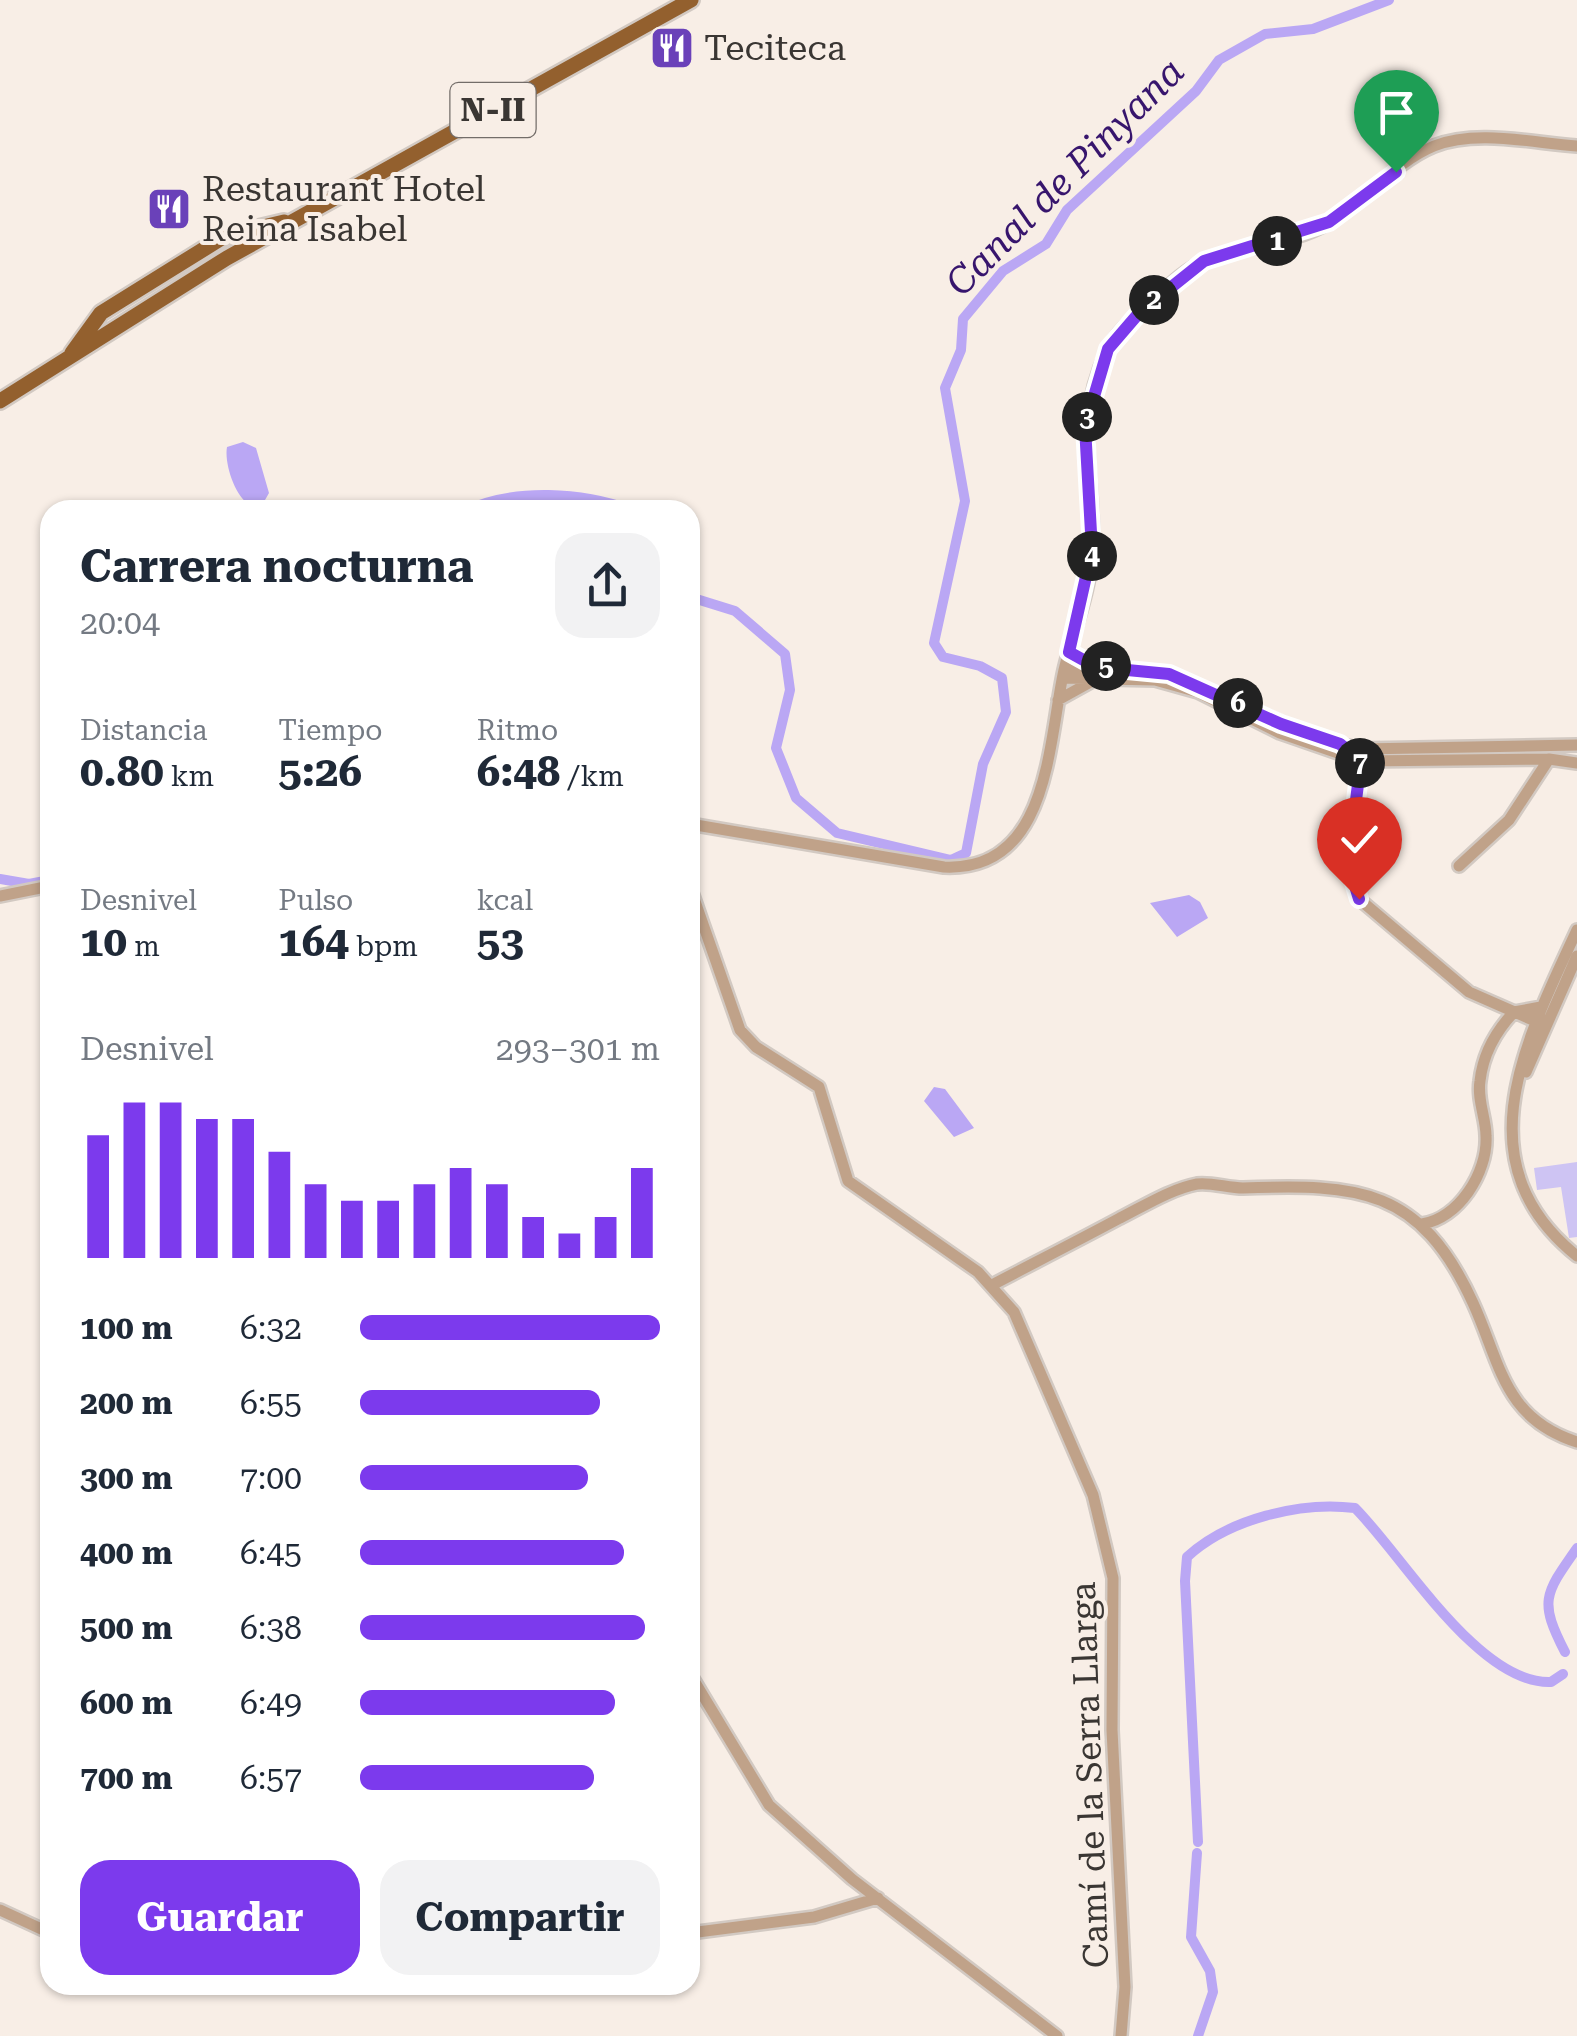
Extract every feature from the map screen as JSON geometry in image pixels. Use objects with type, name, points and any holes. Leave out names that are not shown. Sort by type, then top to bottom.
[{"type":"main road","name":"N-II","points":[[0,401],[296,220],[691,0]]},
{"type":"street","points":[[700,826],[968,868],[1001,848],[1028,818],[1046,781],[1063,674],[1092,550],[1085,427],[1108,349],[1139,313],[1204,261],[1329,222],[1432,147],[1471,139],[1577,146]]},
{"type":"street","points":[[1069,652],[1098,672],[1154,680],[1198,692],[1325,751],[1347,766],[1358,788]]},
{"type":"street","points":[[1058,700],[1098,672]]},
{"type":"street","points":[[1063,674],[1169,674],[1281,724],[1340,744],[1390,748],[1577,745]]},
{"type":"street","points":[[1340,744],[1361,761]]},
{"type":"street","points":[[1361,761],[1390,748]]},
{"type":"street","points":[[1325,751],[1361,761],[1549,759],[1577,764]]},
{"type":"street","points":[[1459,866],[1509,820],[1549,759]]},
{"type":"street","points":[[1361,761],[1348,863],[1359,899],[1468,992],[1542,1021]]},
{"type":"street","points":[[1358,788],[1370,771],[1388,762]]},
{"type":"street","points":[[0,896],[40,888]]},
{"type":"street","name":"Camí de la Serra Llarga","points":[[700,916],[740,1030],[756,1047],[819,1087],[848,1181],[940,1242],[992,1285],[1014,1312],[1094,1496],[1113,1578],[1112,1730],[1125,1987],[1121,2036]]},
{"type":"street","points":[[1577,930],[1541,1007],[1542,1021],[1529,1035],[1516,1084],[1512,1155],[1530,1205],[1550,1235],[1577,1256]]},
{"type":"street","points":[[1516,1107],[1538,1029],[1577,956]]},
{"type":"street","points":[[1422,1224],[1436,1222],[1459,1206],[1485,1154],[1479,1084],[1492,1039],[1514,1012],[1541,1007]]},
{"type":"street","points":[[1514,1012],[1529,1035]]},
{"type":"street","points":[[992,1285],[1161,1198],[1199,1184],[1238,1188],[1333,1186],[1391,1204],[1422,1224],[1446,1249],[1516,1405],[1561,1437],[1577,1442]]},
{"type":"street","points":[[700,1691],[769,1805],[878,1898],[1057,2036]]},
{"type":"street","points":[[700,1933],[814,1917],[878,1898]]},
{"type":"street","points":[[0,1910],[40,1928]]},
{"type":"shaded area","points":[[243,442],[256,448],[269,493],[265,500],[244,500],[232,479],[227,447]]},
{"type":"shaded area","points":[[1189,895],[1200,902],[1208,918],[1177,937],[1150,903]]},
{"type":"shaded area","points":[[934,1087],[945,1089],[974,1128],[954,1137],[924,1101]]},
{"type":"shaded area","points":[[1577,1162],[1577,1237],[1569,1238],[1561,1187],[1537,1190],[1534,1168]]},
{"type":"waterway","name":"Canal de Pinyana","points":[[700,600],[735,611],[785,654],[790,690],[776,748],[796,798],[837,833],[951,860],[966,853],[983,764],[1006,712],[1002,678],[980,666],[943,657],[934,643],[965,501],[945,388],[961,350],[963,319],[1003,271],[1046,244],[1067,210],[1196,91],[1219,60],[1265,34],[1313,29],[1389,0]]},
{"type":"waterway","name":"Canal de Pinyana","points":[[498,500],[549,495],[595,500]]},
{"type":"waterway","name":"Canal de Pinyana","points":[[0,879],[40,882]]},
{"type":"waterway","name":"Canal de Pinyana","points":[[1198,1842],[1185,1581],[1187,1557],[1223,1532],[1289,1510],[1355,1508],[1444,1614],[1497,1663],[1524,1677],[1551,1682],[1563,1674]]},
{"type":"waterway","name":"Canal de Pinyana","points":[[1565,1652],[1551,1621],[1549,1598],[1577,1548]]},
{"type":"waterway","name":"Canal de Pinyana","points":[[1197,1853],[1191,1937],[1210,1971],[1213,1992],[1198,2036]]},
{"type":"place","name":"Teciteca","points":[[672,48]]},
{"type":"place","name":"Restaurant Hotel Reina Isabel","points":[[169,209]]},
{"type":"route","points":[[1359,899],[1350,884],[1348,863],[1361,761],[1340,744],[1281,724],[1222,694],[1169,674],[1144,668],[1096,667],[1069,652],[1087,591],[1092,550],[1085,427],[1108,349],[1139,313],[1204,261],[1306,233],[1329,222],[1396,172]]}]
